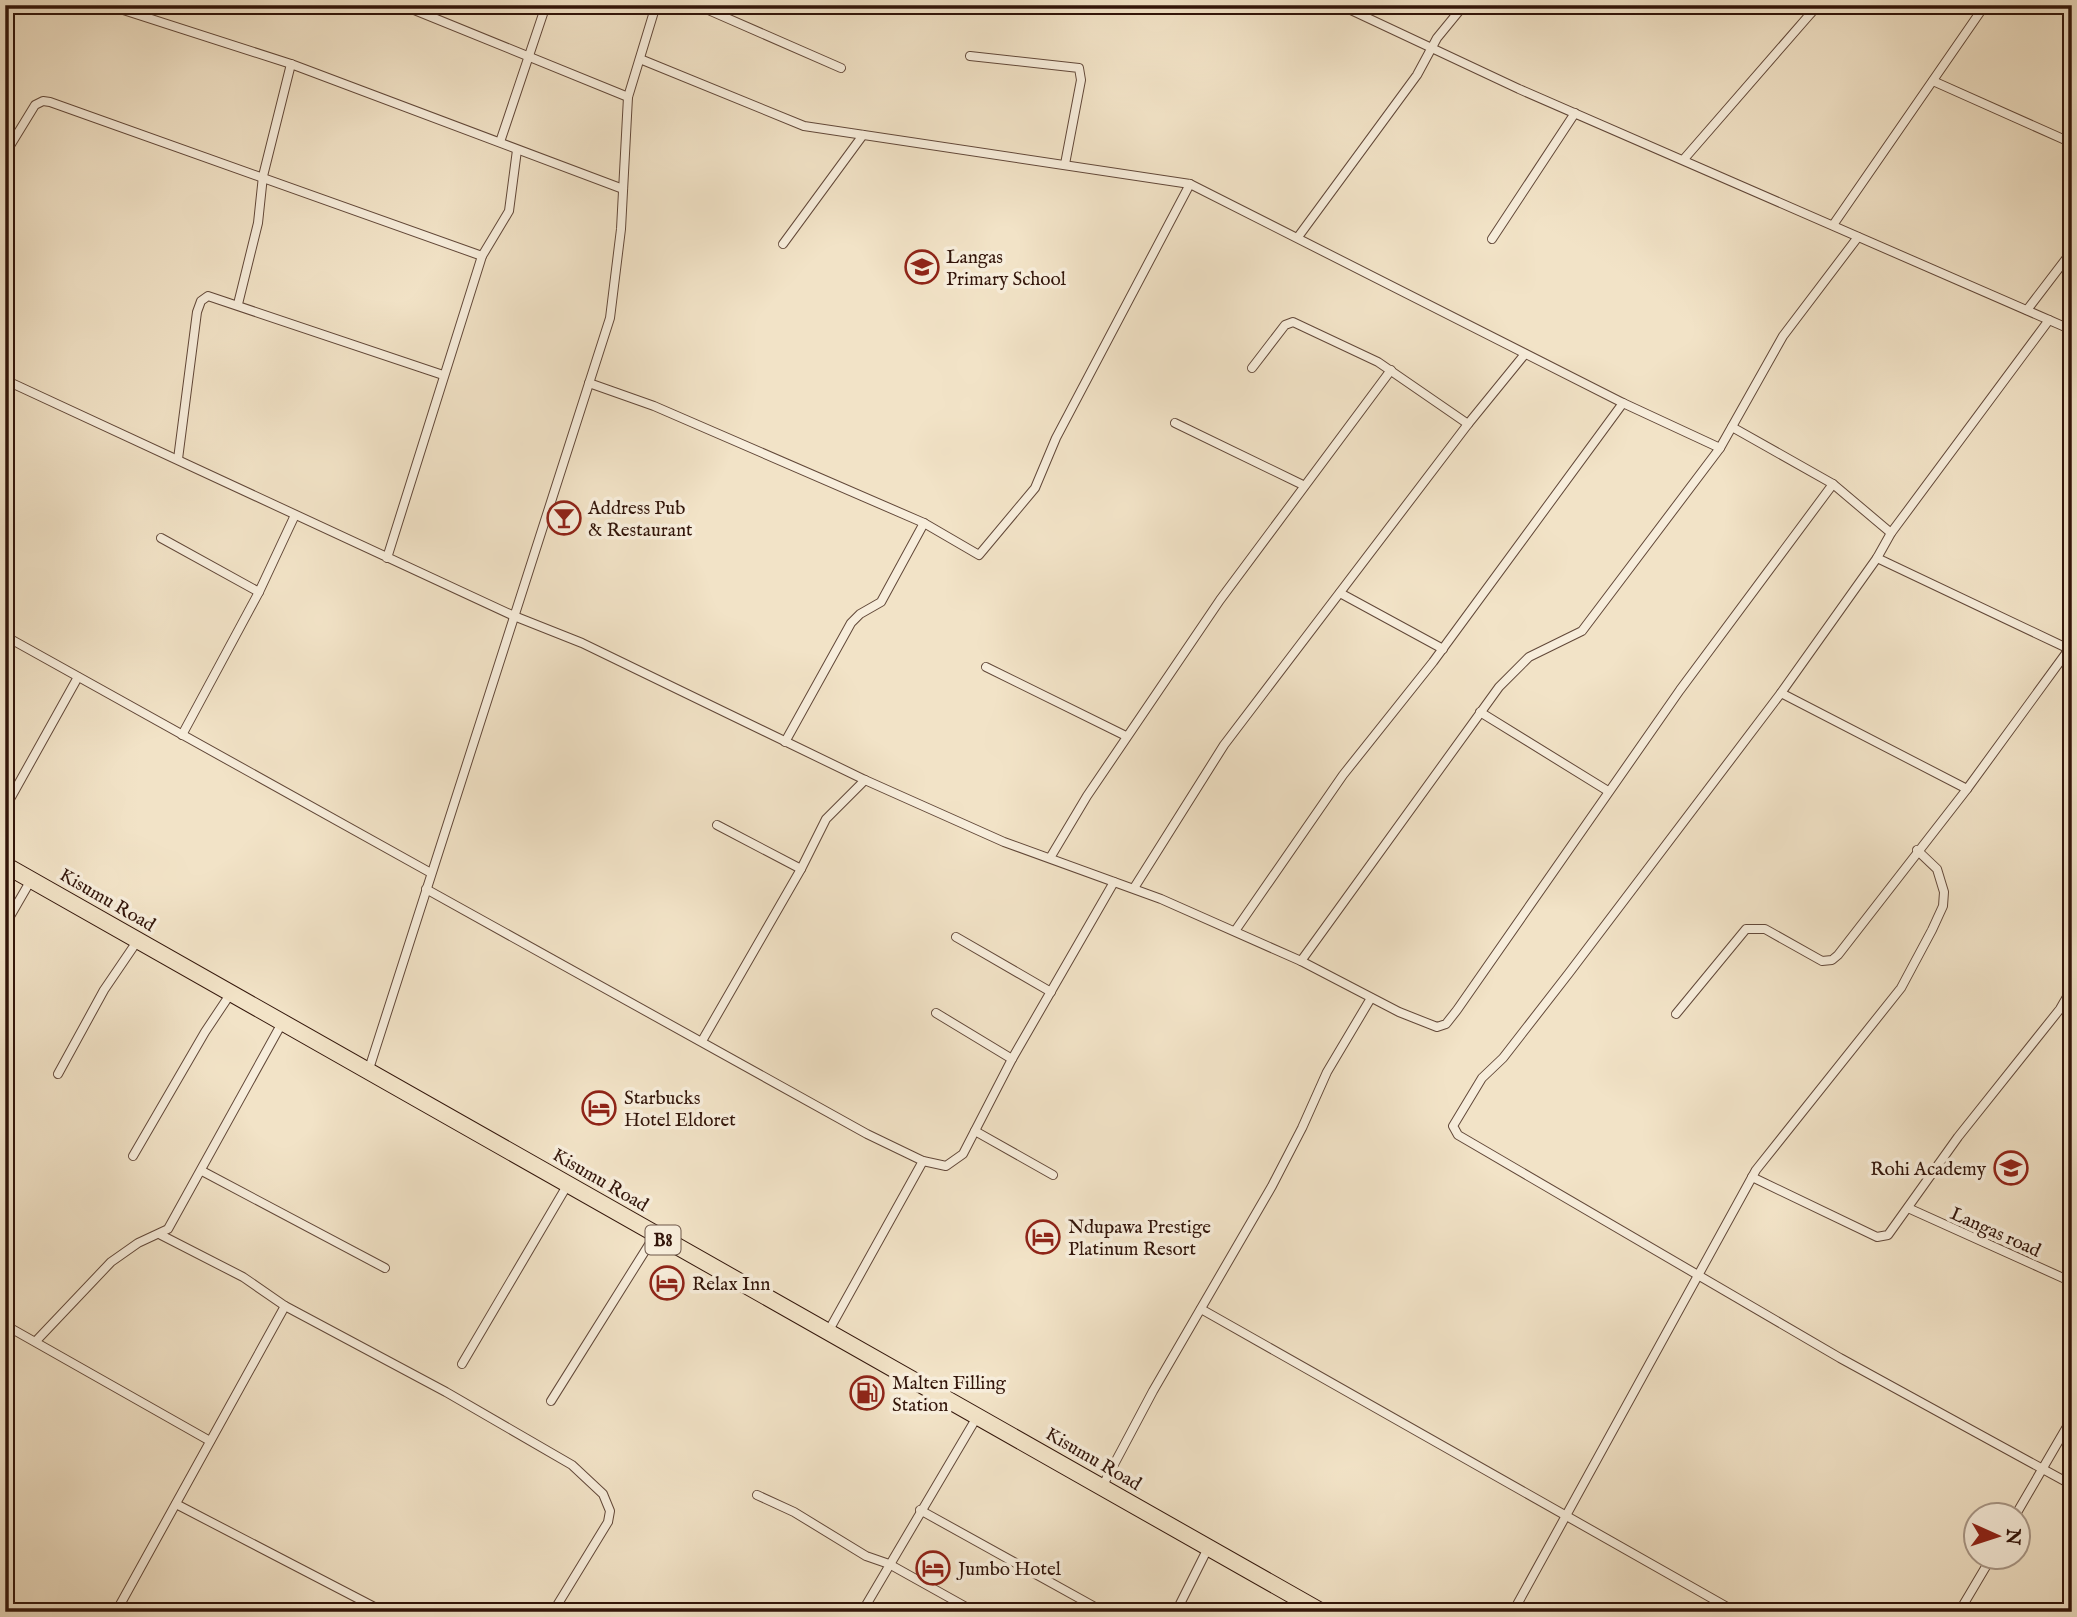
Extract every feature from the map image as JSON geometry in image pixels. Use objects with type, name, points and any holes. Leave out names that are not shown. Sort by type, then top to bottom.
[{"type":"highway","name":"Kisumu Road","points":[[5,865],[1322,1612]]},
{"type":"street","points":[[402,5],[628,97]]},
{"type":"street","points":[[500,142],[546,5]]},
{"type":"street","points":[[368,1072],[614,304],[628,97],[656,5]]},
{"type":"street","points":[[697,5],[841,68]]},
{"type":"street","points":[[1340,5],[1358,9],[1431,49],[2072,330]]},
{"type":"street","points":[[1298,237],[1409,86],[1431,49],[1464,5]]},
{"type":"street","points":[[1798,5],[1811,13]]},
{"type":"street","points":[[1684,159],[1818,5]]},
{"type":"street","points":[[1833,225],[1985,5]]},
{"type":"street","points":[[114,7],[291,64],[623,189]]},
{"type":"street","points":[[970,56],[1079,68],[1081,80],[1065,164]]},
{"type":"street","points":[[640,59],[794,123],[1190,184],[1623,403],[1720,448]]},
{"type":"street","points":[[238,304],[257,223],[263,176],[291,64]]},
{"type":"street","points":[[1933,81],[2072,143]]},
{"type":"street","points":[[5,153],[25,117],[43,101],[263,176],[351,211],[482,256]]},
{"type":"street","points":[[1492,239],[1575,113]]},
{"type":"street","points":[[783,244],[863,135]]},
{"type":"street","points":[[387,558],[482,256],[509,211],[517,150]]},
{"type":"street","points":[[589,383],[654,406],[924,523],[979,555],[1042,476],[1061,427],[1190,184]]},
{"type":"street","points":[[1301,961],[1480,712],[1529,657],[1582,631],[1720,448],[1783,336],[1858,237]]},
{"type":"street","points":[[2027,310],[2072,251]]},
{"type":"street","points":[[178,459],[197,312],[201,301],[208,296],[443,375]]},
{"type":"street","points":[[2049,320],[1891,533],[1877,558],[1781,693],[1503,1058],[1482,1078],[1453,1126],[1458,1135],[1840,1358],[2072,1485]]},
{"type":"street","points":[[1252,368],[1285,325],[1293,322],[1354,349],[1391,370],[1468,424]]},
{"type":"street","points":[[1134,888],[1224,746],[1468,424],[1525,354]]},
{"type":"street","points":[[1050,858],[1126,736],[1304,485],[1391,370]]},
{"type":"street","points":[[5,380],[514,616],[582,643],[865,780],[1004,842],[1134,888],[1234,930],[1431,1026],[1446,1024],[1608,791],[1771,565],[1833,484]]},
{"type":"street","points":[[1234,930],[1343,775],[1443,649],[1623,403]]},
{"type":"street","points":[[1175,423],[1304,485]]},
{"type":"street","points":[[1732,427],[1833,484],[1891,533]]},
{"type":"street","points":[[182,736],[259,592],[295,515]]},
{"type":"street","points":[[785,742],[851,623],[860,614],[881,602],[924,523]]},
{"type":"street","points":[[161,538],[259,592]]},
{"type":"street","points":[[1676,1014],[1746,929],[1765,929],[1813,958],[1832,960],[1966,789],[2070,647],[1877,558]]},
{"type":"street","points":[[1340,593],[1443,649]]},
{"type":"street","points":[[5,636],[430,873]]},
{"type":"street","points":[[986,667],[1126,736]]},
{"type":"street","points":[[5,808],[78,677]]},
{"type":"street","points":[[1781,693],[1966,789]]},
{"type":"street","points":[[1480,712],[1608,791]]},
{"type":"street","points":[[702,1041],[801,869],[826,819],[865,780]]},
{"type":"street","points":[[717,825],[801,869]]},
{"type":"street","points":[[1513,1612],[1752,1177],[1901,988],[1932,930],[1943,906],[1944,892],[1937,869],[1917,850]]},
{"type":"street","points":[[5,925],[31,880]]},
{"type":"street","points":[[426,889],[867,1134],[923,1161],[946,1166],[963,1154],[1012,1059],[1114,882]]},
{"type":"street","points":[[956,937],[1051,992]]},
{"type":"street","points":[[58,1074],[104,990],[138,940]]},
{"type":"street","points":[[1752,1177],[1877,1237],[1888,1235],[1958,1137],[2060,1009],[2072,988]]},
{"type":"street","points":[[132,1157],[205,1032],[231,993]]},
{"type":"street","points":[[1102,1487],[1153,1391],[1272,1186],[1303,1128],[1327,1072],[1371,998]]},
{"type":"street","points":[[936,1013],[1012,1059]]},
{"type":"street","points":[[36,1341],[111,1262],[138,1242],[161,1235],[176,1218],[282,1023]]},
{"type":"street","points":[[975,1131],[1054,1175]]},
{"type":"street","points":[[828,1332],[923,1161]]},
{"type":"street","points":[[202,1171],[385,1268]]},
{"type":"street","points":[[462,1364],[568,1184]]},
{"type":"street","name":"Langas road","points":[[1908,1208],[2072,1282]]},
{"type":"street","points":[[161,1235],[243,1277],[285,1306],[446,1392],[572,1465],[603,1493],[610,1511],[608,1522],[553,1612]]},
{"type":"street","points":[[551,1401],[655,1235]]},
{"type":"street","points":[[117,1612],[285,1306]]},
{"type":"street","points":[[1201,1309],[1736,1612]]},
{"type":"street","points":[[5,1325],[210,1441]]},
{"type":"street","points":[[863,1612],[920,1510],[977,1417]]},
{"type":"street","points":[[2023,1502],[2072,1418]]},
{"type":"street","points":[[757,1495],[794,1512],[866,1556],[889,1564],[975,1612]]},
{"type":"street","points":[[176,1504],[384,1612]]},
{"type":"street","points":[[920,1510],[1104,1612]]},
{"type":"street","points":[[1176,1612],[1208,1548]]},
{"type":"street","points":[[1959,1612],[1983,1572]]},
{"type":"place","name":"Langas Primary School","points":[[922,267]]},
{"type":"place","name":"Address Pub & Restaurant","points":[[564,518]]},
{"type":"place","name":"Starbucks Hotel Eldoret","points":[[599,1108]]},
{"type":"place","name":"Rohi Academy","points":[[2011,1168]]},
{"type":"place","name":"Ndupawa Prestige Platinum Resort","points":[[1043,1237]]},
{"type":"place","name":"Relax Inn","points":[[667,1283]]},
{"type":"place","name":"Malten Filling Station","points":[[867,1393]]},
{"type":"place","name":"Jumbo Hotel","points":[[933,1568]]}]
